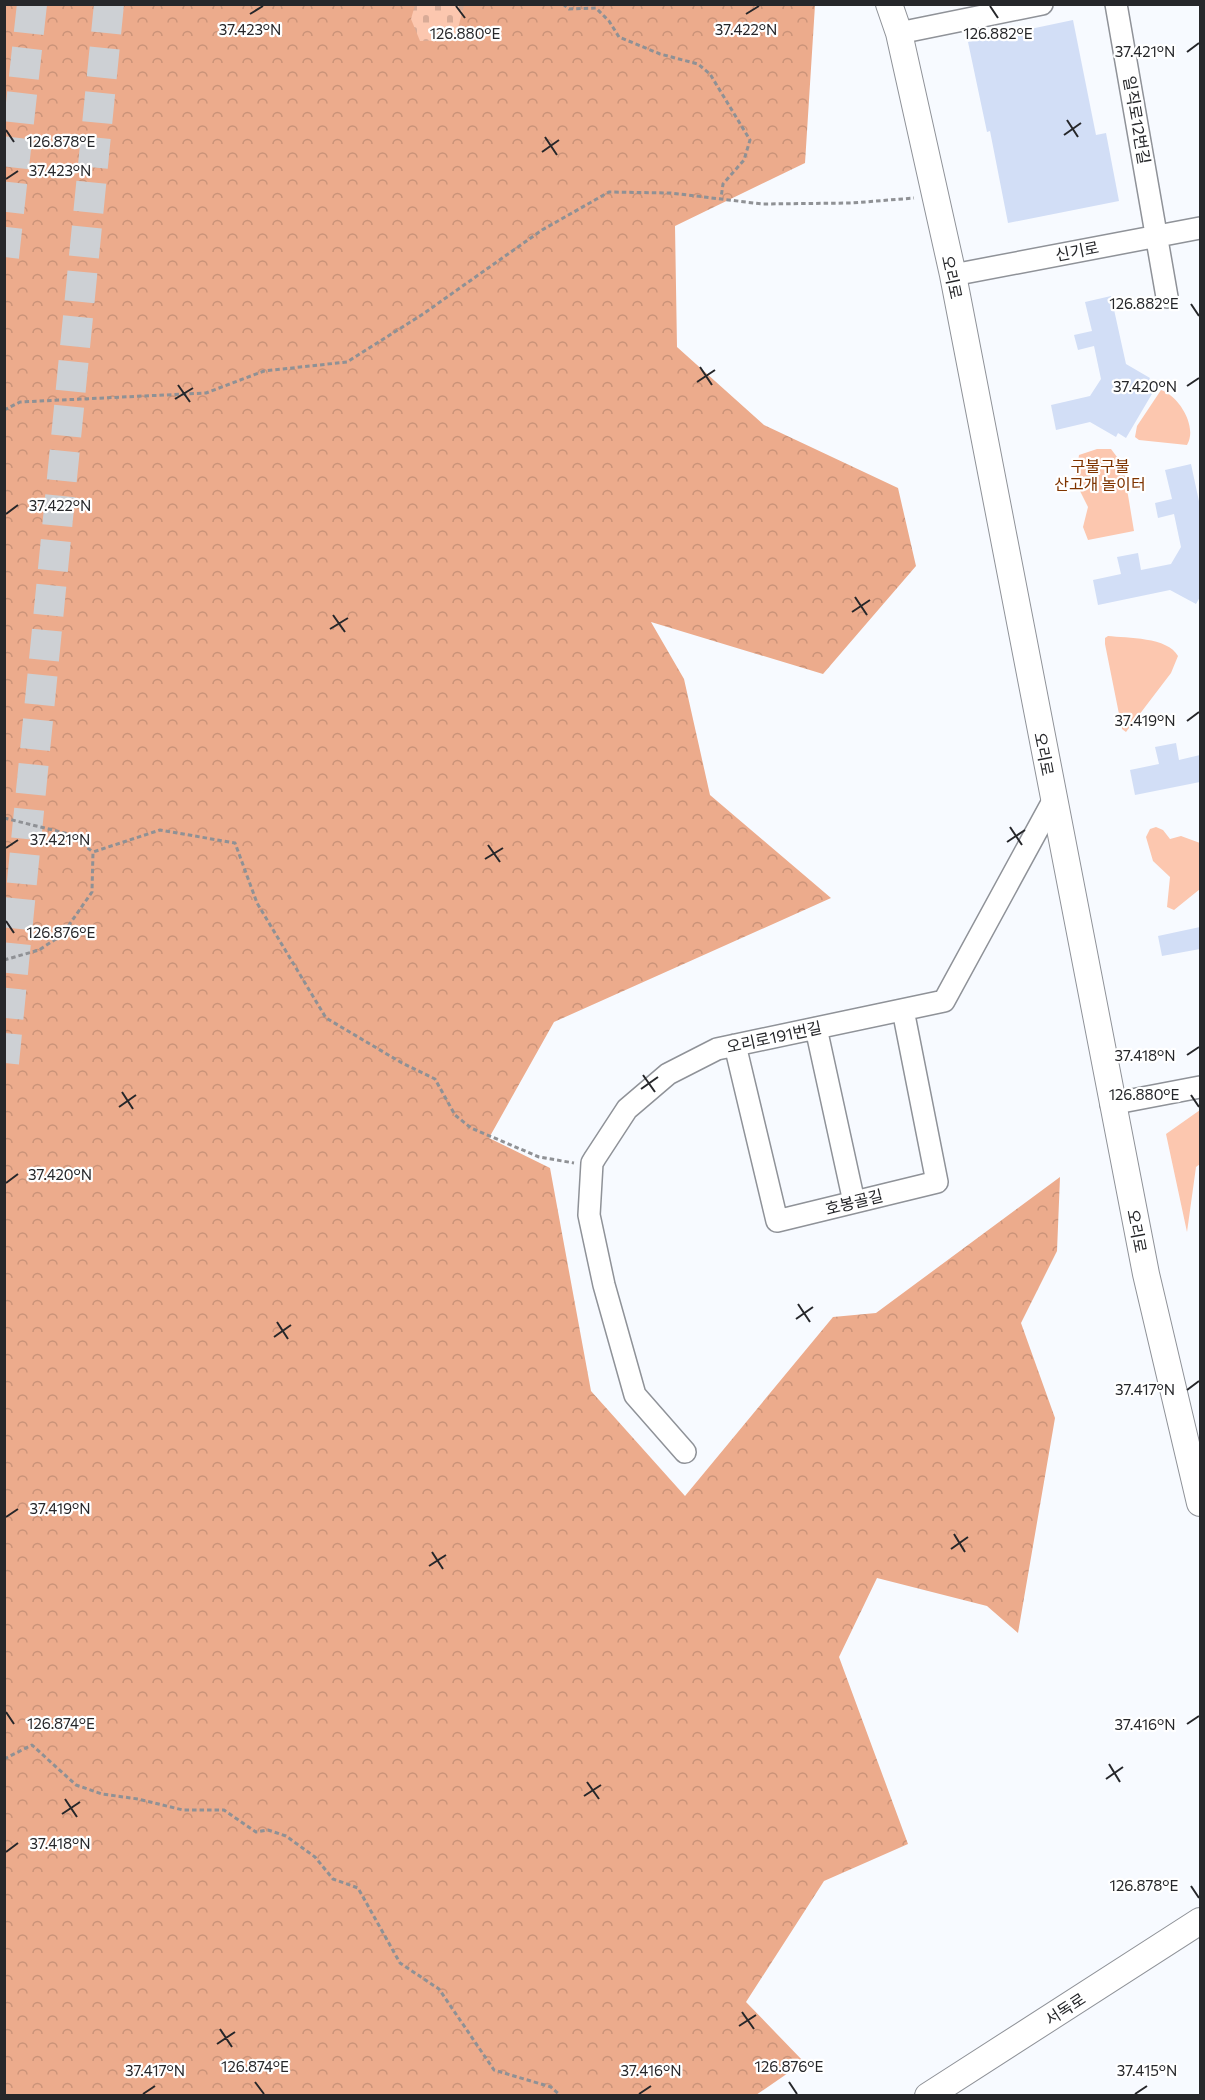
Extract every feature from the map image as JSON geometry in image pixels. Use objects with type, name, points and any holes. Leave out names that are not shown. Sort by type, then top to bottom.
[{"type":"main road","name":"오리로","points":[[889,4],[899,33],[953,275],[1111,1104],[1146,1274],[1200,1503]]},
{"type":"main road","points":[[1173,1939],[1200,1904]]},
{"type":"main road","name":"서독로","points":[[928,2096],[1200,1921]]},
{"type":"main road","points":[[1173,1939],[1200,1932]]},
{"type":"street","points":[[899,33],[1042,4]]},
{"type":"street","name":"일직로12번길","points":[[1116,4],[1167,297]]},
{"type":"street","name":"신기로","points":[[953,275],[1200,228]]},
{"type":"street","name":"오리로191번길","points":[[685,1452],[635,1395],[604,1285],[590,1215],[592,1163],[627,1109],[668,1074],[717,1049],[944,1001],[1053,801]]},
{"type":"street","name":"호봉골길","points":[[735,1045],[777,1221],[937,1182],[903,1010]]},
{"type":"street","points":[[816,1028],[854,1202]]},
{"type":"street","points":[[1111,1104],[1200,1087]]},
{"type":"path","points":[[563,4],[569,9],[596,8],[609,21],[619,37],[660,54],[698,64],[710,74],[750,140],[744,160],[723,184],[721,199]]},
{"type":"path","points":[[4,410],[20,402],[206,393],[264,371],[346,362],[423,314],[542,230],[609,192],[671,193],[762,204],[841,203],[935,196]]},
{"type":"path","points":[[4,818],[69,834],[93,852]]},
{"type":"path","points":[[93,852],[160,830],[235,843],[257,903],[326,1018],[402,1064],[435,1079],[454,1115],[471,1128],[539,1157],[582,1164],[595,1158]]},
{"type":"path","points":[[4,960],[39,950],[62,935],[92,892],[93,852]]},
{"type":"path","points":[[4,1759],[32,1745],[76,1785],[102,1794],[138,1799],[183,1810],[224,1810],[256,1832],[268,1830],[286,1836],[315,1857],[333,1878],[358,1888],[400,1963],[439,1989],[494,2070],[550,2087],[561,2096]]},
{"type":"green space","points":[[5,5],[815,5],[805,163],[675,226],[677,347],[764,425],[898,488],[916,566],[823,674],[651,622],[684,679],[710,795],[831,898],[554,1022],[489,1138],[550,1168],[591,1391],[685,1496],[833,1317],[876,1313],[1060,1177],[1057,1251],[1021,1323],[1055,1418],[1018,1633],[987,1606],[877,1578],[839,1657],[908,1844],[824,1881],[746,2002],[804,2062],[756,2095],[5,2096]]},
{"type":"green space","points":[[415,5],[464,5],[455,40],[420,41],[411,19]]},
{"type":"green space","points":[[1161,390],[1168,393],[1185,413],[1190,430],[1187,445],[1139,440],[1135,437],[1137,426]]},
{"type":"green space","name":"구불구불 산고개 놀이터","points":[[1097,449],[1111,449],[1123,465],[1134,531],[1088,540],[1083,527],[1088,507],[1075,481],[1079,455]]},
{"type":"green space","points":[[1108,636],[1156,642],[1166,645],[1178,656],[1171,673],[1126,732],[1122,729],[1105,644],[1105,638]]},
{"type":"green space","points":[[1156,827],[1163,830],[1170,839],[1181,836],[1200,843],[1200,889],[1174,910],[1167,907],[1170,877],[1153,861],[1146,837],[1150,829]]},
{"type":"green space","points":[[1200,1110],[1200,1164],[1196,1167],[1187,1232],[1166,1134]]},
{"type":"building","points":[[1073,20],[1096,135],[1106,133],[1119,201],[1008,223],[990,131],[987,132],[968,42]]},
{"type":"building","points":[[1111,296],[1126,364],[1150,378],[1148,382],[1156,387],[1126,438],[1118,433],[1116,437],[1090,422],[1056,430],[1051,405],[1090,396],[1101,379],[1094,346],[1078,350],[1074,335],[1092,331],[1085,302]]},
{"type":"building","points":[[1191,464],[1200,506],[1200,597],[1196,604],[1170,590],[1098,605],[1093,580],[1121,574],[1117,557],[1138,553],[1141,570],[1171,564],[1181,547],[1174,514],[1158,518],[1155,503],[1172,499],[1165,470]]},
{"type":"building","points":[[1176,743],[1179,760],[1200,755],[1200,782],[1135,795],[1130,770],[1159,764],[1155,747]]},
{"type":"building","points":[[1200,927],[1200,949],[1162,956],[1158,936]]},
{"type":"tunnel","points":[[4,257],[32,4]]},
{"type":"tunnel","points":[[4,1063],[109,4]]}]
